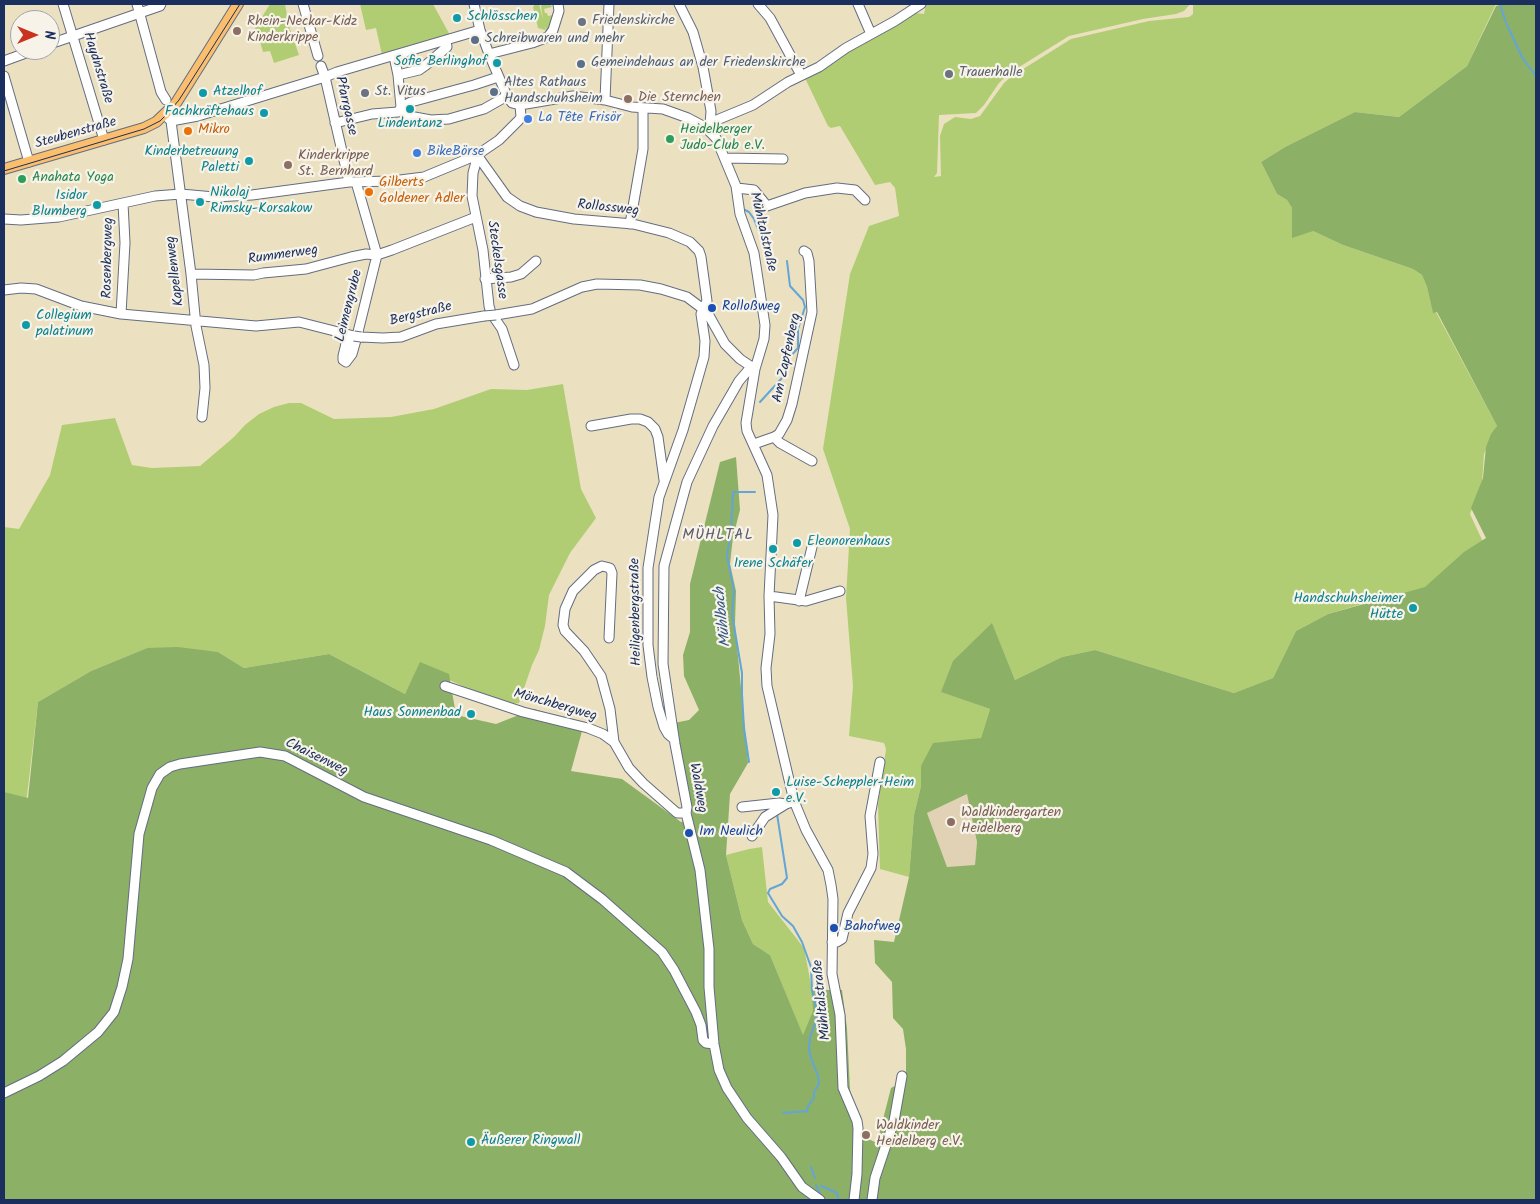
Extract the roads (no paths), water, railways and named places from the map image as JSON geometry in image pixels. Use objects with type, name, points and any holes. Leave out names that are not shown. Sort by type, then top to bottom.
[{"type":"main road","name":"Steubenstraße","points":[[4,169],[144,128],[168,118],[176,102],[238,4]]},
{"type":"street","name":"Haydnstraße","points":[[63,4],[104,140]]},
{"type":"street","points":[[60,41],[139,8],[160,6],[161,4]]},
{"type":"street","points":[[303,4],[318,56]]},
{"type":"street","points":[[4,219],[21,220],[58,217],[155,196],[181,194],[214,197],[252,195],[353,182],[392,182],[424,177],[477,155],[499,140],[516,125],[521,117],[520,106],[512,103],[498,76],[480,30],[474,4]]},
{"type":"street","points":[[605,100],[608,4]]},
{"type":"street","points":[[679,4],[693,32],[706,84],[710,126],[746,109],[801,75],[819,67],[846,48],[895,21],[921,4]]},
{"type":"street","points":[[758,4],[770,18],[801,75]]},
{"type":"street","points":[[858,4],[870,34]]},
{"type":"street","points":[[489,54],[548,37],[553,30],[562,5]]},
{"type":"street","points":[[139,8],[161,92],[166,100]]},
{"type":"street","points":[[168,118],[198,116],[337,72],[480,30]]},
{"type":"street","points":[[398,76],[419,70],[426,65],[446,47],[446,41]]},
{"type":"street","points":[[394,56],[401,107],[404,114],[408,116],[431,120],[448,119],[484,109],[507,96]]},
{"type":"street","name":"Pfarrgasse","points":[[321,66],[335,123],[377,255]]},
{"type":"street","points":[[4,76],[28,162]]},
{"type":"street","points":[[335,123],[372,114],[398,112],[401,107],[411,102],[474,85],[498,76]]},
{"type":"street","name":"Mühltalstraße","points":[[520,106],[573,96],[605,100],[627,106],[662,109],[710,126],[737,188],[740,214],[754,253],[765,318],[764,339],[753,368],[753,386],[746,423],[747,431],[769,483],[773,515],[769,596],[770,628],[766,668],[767,686],[790,803],[828,870],[833,899],[832,974],[840,1015],[843,1088],[856,1118],[858,1128],[857,1174],[854,1200]]},
{"type":"street","points":[[630,224],[643,150],[643,108]]},
{"type":"street","name":"Kapellenweg","points":[[168,118],[181,194],[204,371],[202,417]]},
{"type":"street","name":"Steckelsgasse","points":[[477,155],[472,185],[472,199],[483,250],[490,310],[502,330],[514,365]]},
{"type":"street","name":"Rollossweg","points":[[477,155],[507,196],[520,206],[536,212],[574,220],[630,224],[685,239],[699,251],[707,301],[701,314],[705,341],[704,357],[683,430],[664,480]]},
{"type":"street","points":[[725,158],[783,159]]},
{"type":"street","points":[[737,188],[754,190],[767,206],[794,196],[837,188],[855,190],[864,200]]},
{"type":"street","name":"Rosenbergweg","points":[[121,314],[125,243],[123,203]]},
{"type":"street","name":"Rummerweg","points":[[191,274],[254,275],[306,269],[366,254],[377,255],[476,217]]},
{"type":"street","name":"Am Zapfenberg","points":[[774,437],[781,431],[790,412],[812,320],[812,292],[808,253],[804,251]]},
{"type":"street","name":"Leimengrube","points":[[354,336],[343,359],[344,362],[348,361],[356,340],[377,255]]},
{"type":"street","points":[[486,279],[511,277],[521,274],[536,261]]},
{"type":"street","name":"Bergstraße","points":[[4,290],[36,289],[81,306],[121,314],[256,326],[299,322],[354,336],[401,337],[436,324],[519,312],[538,307],[582,287],[597,284],[645,286],[687,297],[704,309],[710,316],[725,344],[740,359],[753,368]]},
{"type":"street","name":"Waldweg","points":[[753,368],[741,378],[704,442],[687,482],[664,566],[663,664],[674,739],[687,807],[686,813],[701,877],[709,949],[709,987],[714,1044],[721,1075],[741,1110],[781,1157],[799,1184],[820,1200]]},
{"type":"street","points":[[741,378],[753,386]]},
{"type":"street","name":"Heiligenbergstraße","points":[[591,426],[640,419],[648,422],[655,429],[658,437],[664,480],[658,501],[648,568],[648,645],[653,686],[660,717],[666,732],[674,739]]},
{"type":"street","points":[[754,444],[774,437],[780,443],[812,461]]},
{"type":"street","points":[[799,601],[812,547]]},
{"type":"street","points":[[609,638],[612,573],[610,568],[602,566],[594,570],[573,591],[565,609],[563,625],[565,631],[582,648],[601,676],[610,709],[614,742],[629,768],[639,780],[675,812],[680,814],[686,813]]},
{"type":"street","points":[[769,596],[806,601],[840,591]]},
{"type":"street","name":"Mönchbergweg","points":[[445,686],[523,712],[594,730],[614,742]]},
{"type":"street","name":"Chaisenweg","points":[[4,1093],[39,1076],[63,1061],[98,1032],[114,1012],[121,992],[128,959],[139,834],[152,788],[160,774],[170,767],[180,764],[260,752],[285,756],[364,797],[490,840],[566,872],[591,890],[662,952],[692,1003],[701,1025],[703,1040],[706,1043],[714,1044]]},
{"type":"street","points":[[832,942],[837,942],[842,938],[848,913],[871,868],[873,854],[870,816],[880,762]]},
{"type":"street","points":[[742,807],[790,803]]},
{"type":"street","points":[[752,836],[762,819],[790,803]]},
{"type":"street","points":[[872,1200],[876,1178],[894,1121],[902,1076]]},
{"type":"waterway","points":[[1500,4],[1506,23]]},
{"type":"waterway","points":[[1507,25],[1523,59],[1536,76]]},
{"type":"waterway","name":"Mühlbach","points":[[745,210],[754,219],[761,237]]},
{"type":"waterway","name":"Mühlbach","points":[[760,402],[782,378],[787,360],[798,348],[798,329],[805,307],[803,300],[790,286],[787,261]]},
{"type":"waterway","name":"Mühlbach","points":[[749,762],[744,728],[742,673],[732,614],[734,591],[727,555],[731,533],[733,492],[755,492]]},
{"type":"waterway","name":"Mühlbach","points":[[777,814],[787,878],[782,884],[770,889],[768,893],[782,916],[793,926],[802,942],[811,967],[812,991],[816,1007],[816,1021],[810,1037],[809,1049],[819,1084],[807,1112]]},
{"type":"waterway","points":[[783,1113],[807,1111]]},
{"type":"waterway","name":"Mühlbach","points":[[811,1167],[815,1178]]},
{"type":"waterway","name":"Mühlbach","points":[[816,1185],[821,1196]]},
{"type":"waterway","points":[[821,1186],[837,1193],[838,1198]]},
{"type":"tram line","points":[[4,171],[144,129],[160,121],[179,100],[240,4]]},
{"type":"place","name":"Schlösschen","points":[[457,18]]},
{"type":"place","name":"Friedenskirche","points":[[582,22]]},
{"type":"place","name":"Rhein-Neckar-Kidz Kinderkrippe","points":[[237,31]]},
{"type":"place","name":"Schreibwaren und mehr","points":[[475,40]]},
{"type":"place","name":"Sofie Berlinghof","points":[[497,63]]},
{"type":"place","name":"Gemeindehaus an der Friedenskirche","points":[[581,64]]},
{"type":"place","name":"Trauerhalle","points":[[949,74]]},
{"type":"place","name":"Altes Rathaus Handschuhsheim","points":[[494,92]]},
{"type":"place","name":"Atzelhof","points":[[203,93]]},
{"type":"place","name":"St. Vitus","points":[[365,93]]},
{"type":"place","name":"Die Sternchen","points":[[628,99]]},
{"type":"place","name":"Lindentanz","points":[[410,109]]},
{"type":"place","name":"Fachkräftehaus","points":[[264,113]]},
{"type":"place","name":"La Tête Frisör","points":[[528,119]]},
{"type":"place","name":"Mikro","points":[[188,131]]},
{"type":"place","name":"Heidelberger Judo-Club e.V.","points":[[670,139]]},
{"type":"place","name":"BikeBörse","points":[[417,153]]},
{"type":"place","name":"Kinderbetreuung Paletti","points":[[249,161]]},
{"type":"place","name":"Kinderkrippe St. Bernhard","points":[[288,165]]},
{"type":"place","name":"Anahata Yoga","points":[[22,179]]},
{"type":"place","name":"Gilberts Goldener Adler","points":[[369,192]]},
{"type":"place","name":"Nikolaj Rimsky-Korsakow","points":[[200,202]]},
{"type":"place","name":"Isidor Blumberg","points":[[97,205]]},
{"type":"place","name":"Rolloßweg","points":[[712,308]]},
{"type":"place","name":"Collegium palatinum","points":[[26,325]]},
{"type":"place","name":"Eleonorenhaus","points":[[797,543]]},
{"type":"place","name":"Irene Schäfer","points":[[773,549]]},
{"type":"place","name":"Handschuhsheimer Hütte","points":[[1413,608]]},
{"type":"place","name":"Haus Sonnenbad","points":[[471,714]]},
{"type":"place","name":"Luise-Scheppler-Heim e.V.","points":[[776,792]]},
{"type":"place","name":"Waldkindergarten Heidelberg","points":[[951,822]]},
{"type":"place","name":"Im Neulich","points":[[689,833]]},
{"type":"place","name":"Bahofweg","points":[[834,928]]},
{"type":"place","name":"Waldkinder Heidelberg e.V.","points":[[866,1135]]},
{"type":"place","name":"Äußerer Ringwall","points":[[471,1142]]},
{"type":"district","name":"MÜHLTAL","points":[[718,536]]}]
